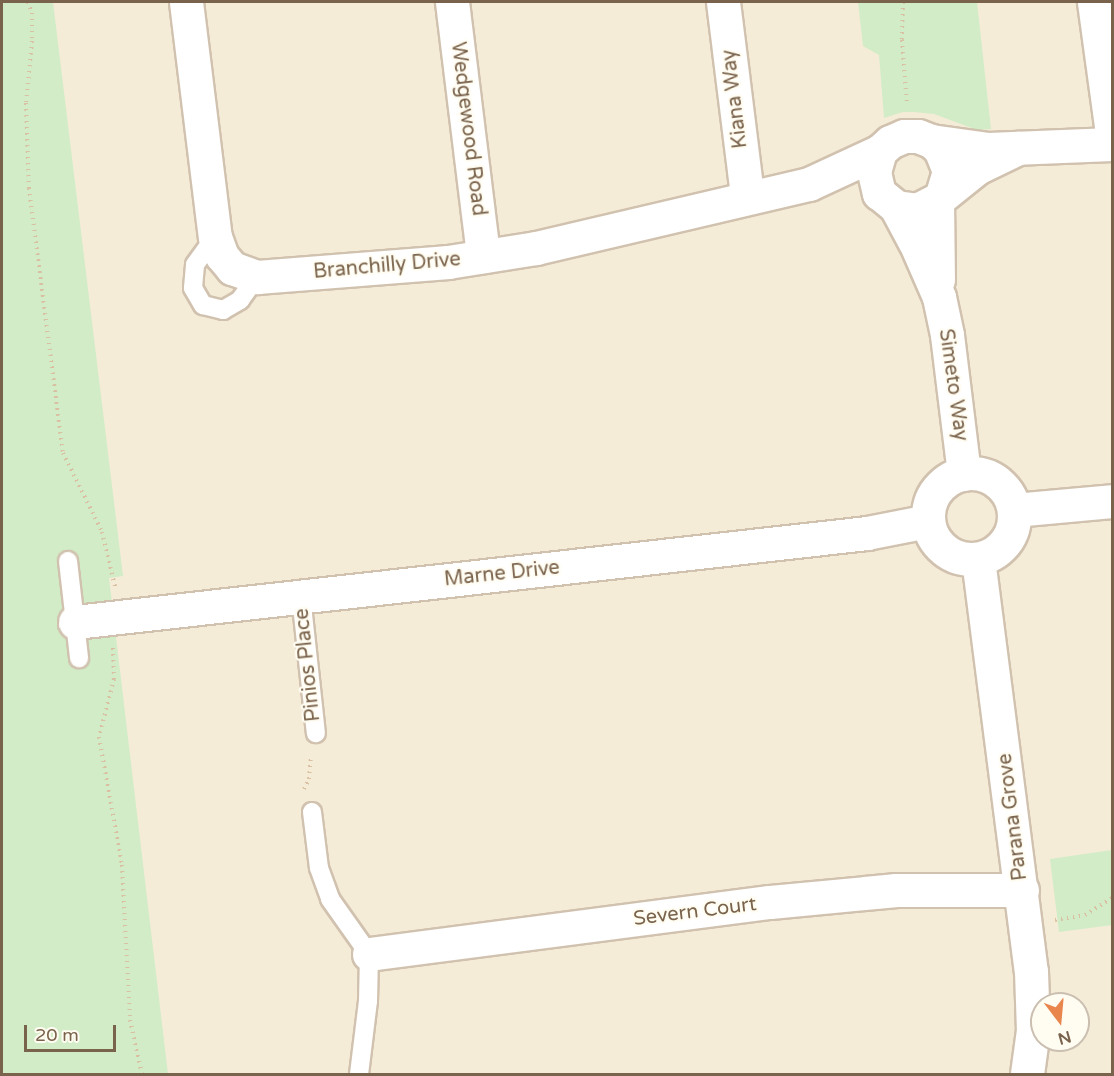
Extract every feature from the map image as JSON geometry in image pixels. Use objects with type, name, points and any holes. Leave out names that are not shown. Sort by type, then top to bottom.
[{"type":"street","name":"Branchilly Drive","points":[[186,2],[215,237],[222,256],[232,268],[257,277],[448,262],[536,248],[747,196],[809,184],[880,151]]},
{"type":"street","name":"Wedgewood Road","points":[[452,2],[483,256]]},
{"type":"street","name":"Kiana Way","points":[[723,2],[747,196]]},
{"type":"street","points":[[1094,2],[1113,133]]},
{"type":"street","points":[[1018,148],[977,168],[940,197],[918,210],[891,204],[879,193],[874,172],[880,151],[890,142],[904,136],[918,136],[931,141],[972,148],[1113,144]]},
{"type":"street","points":[[931,141],[940,149],[949,171],[940,197]]},
{"type":"street","name":"Branchilly Drive","points":[[809,184],[852,190],[891,204]]},
{"type":"street","name":"Simeto Way","points":[[939,297],[940,197]]},
{"type":"street","name":"Simeto Way","points":[[891,204],[915,242],[939,297],[947,336],[964,474]]},
{"type":"street","points":[[964,474],[978,474],[990,478],[1010,497],[1014,510],[1014,523],[1010,536],[991,555],[978,559],[951,555],[932,535],[928,521],[933,496],[951,478],[964,474]]},
{"type":"street","points":[[1014,510],[1113,501]]},
{"type":"street","name":"Marne Drive","points":[[75,622],[867,533],[928,521]]},
{"type":"street","name":"Parana Grove","points":[[978,559],[1031,970],[1033,1030],[1027,1074]]},
{"type":"street","name":"Severn Court","points":[[369,954],[770,902],[896,890],[1024,905]]},
{"type":"lane","points":[[215,237],[195,265],[193,288],[203,305],[223,310],[240,300],[257,277]]},
{"type":"lane","points":[[68,561],[79,658]]},
{"type":"lane","name":"Pinios Place","points":[[301,596],[316,733]]},
{"type":"lane","points":[[312,812],[318,868],[330,899],[369,954],[368,1000],[359,1074]]},
{"type":"path","points":[[28,2],[32,13],[26,103],[29,188],[63,453],[102,532],[115,580],[112,618],[114,679],[99,737],[122,865],[130,1020],[142,1074]]},
{"type":"path","points":[[903,2],[902,40],[908,114]]},
{"type":"path","points":[[312,812],[302,805],[312,762],[309,745],[316,733]]},
{"type":"path","points":[[1024,905],[1069,919],[1085,915],[1113,898]]},
{"type":"shaded area","points":[[2,2],[1112,2],[1112,1074],[47,1074],[2,700]]},
{"type":"green space","points":[[2,2],[53,2],[123,576],[109,578],[168,1074],[2,1074]]},
{"type":"green space","points":[[858,2],[977,2],[991,129],[977,130],[934,114],[903,112],[884,118],[879,55],[863,46]]},
{"type":"green space","points":[[1112,850],[1112,925],[1059,932],[1050,859]]}]
